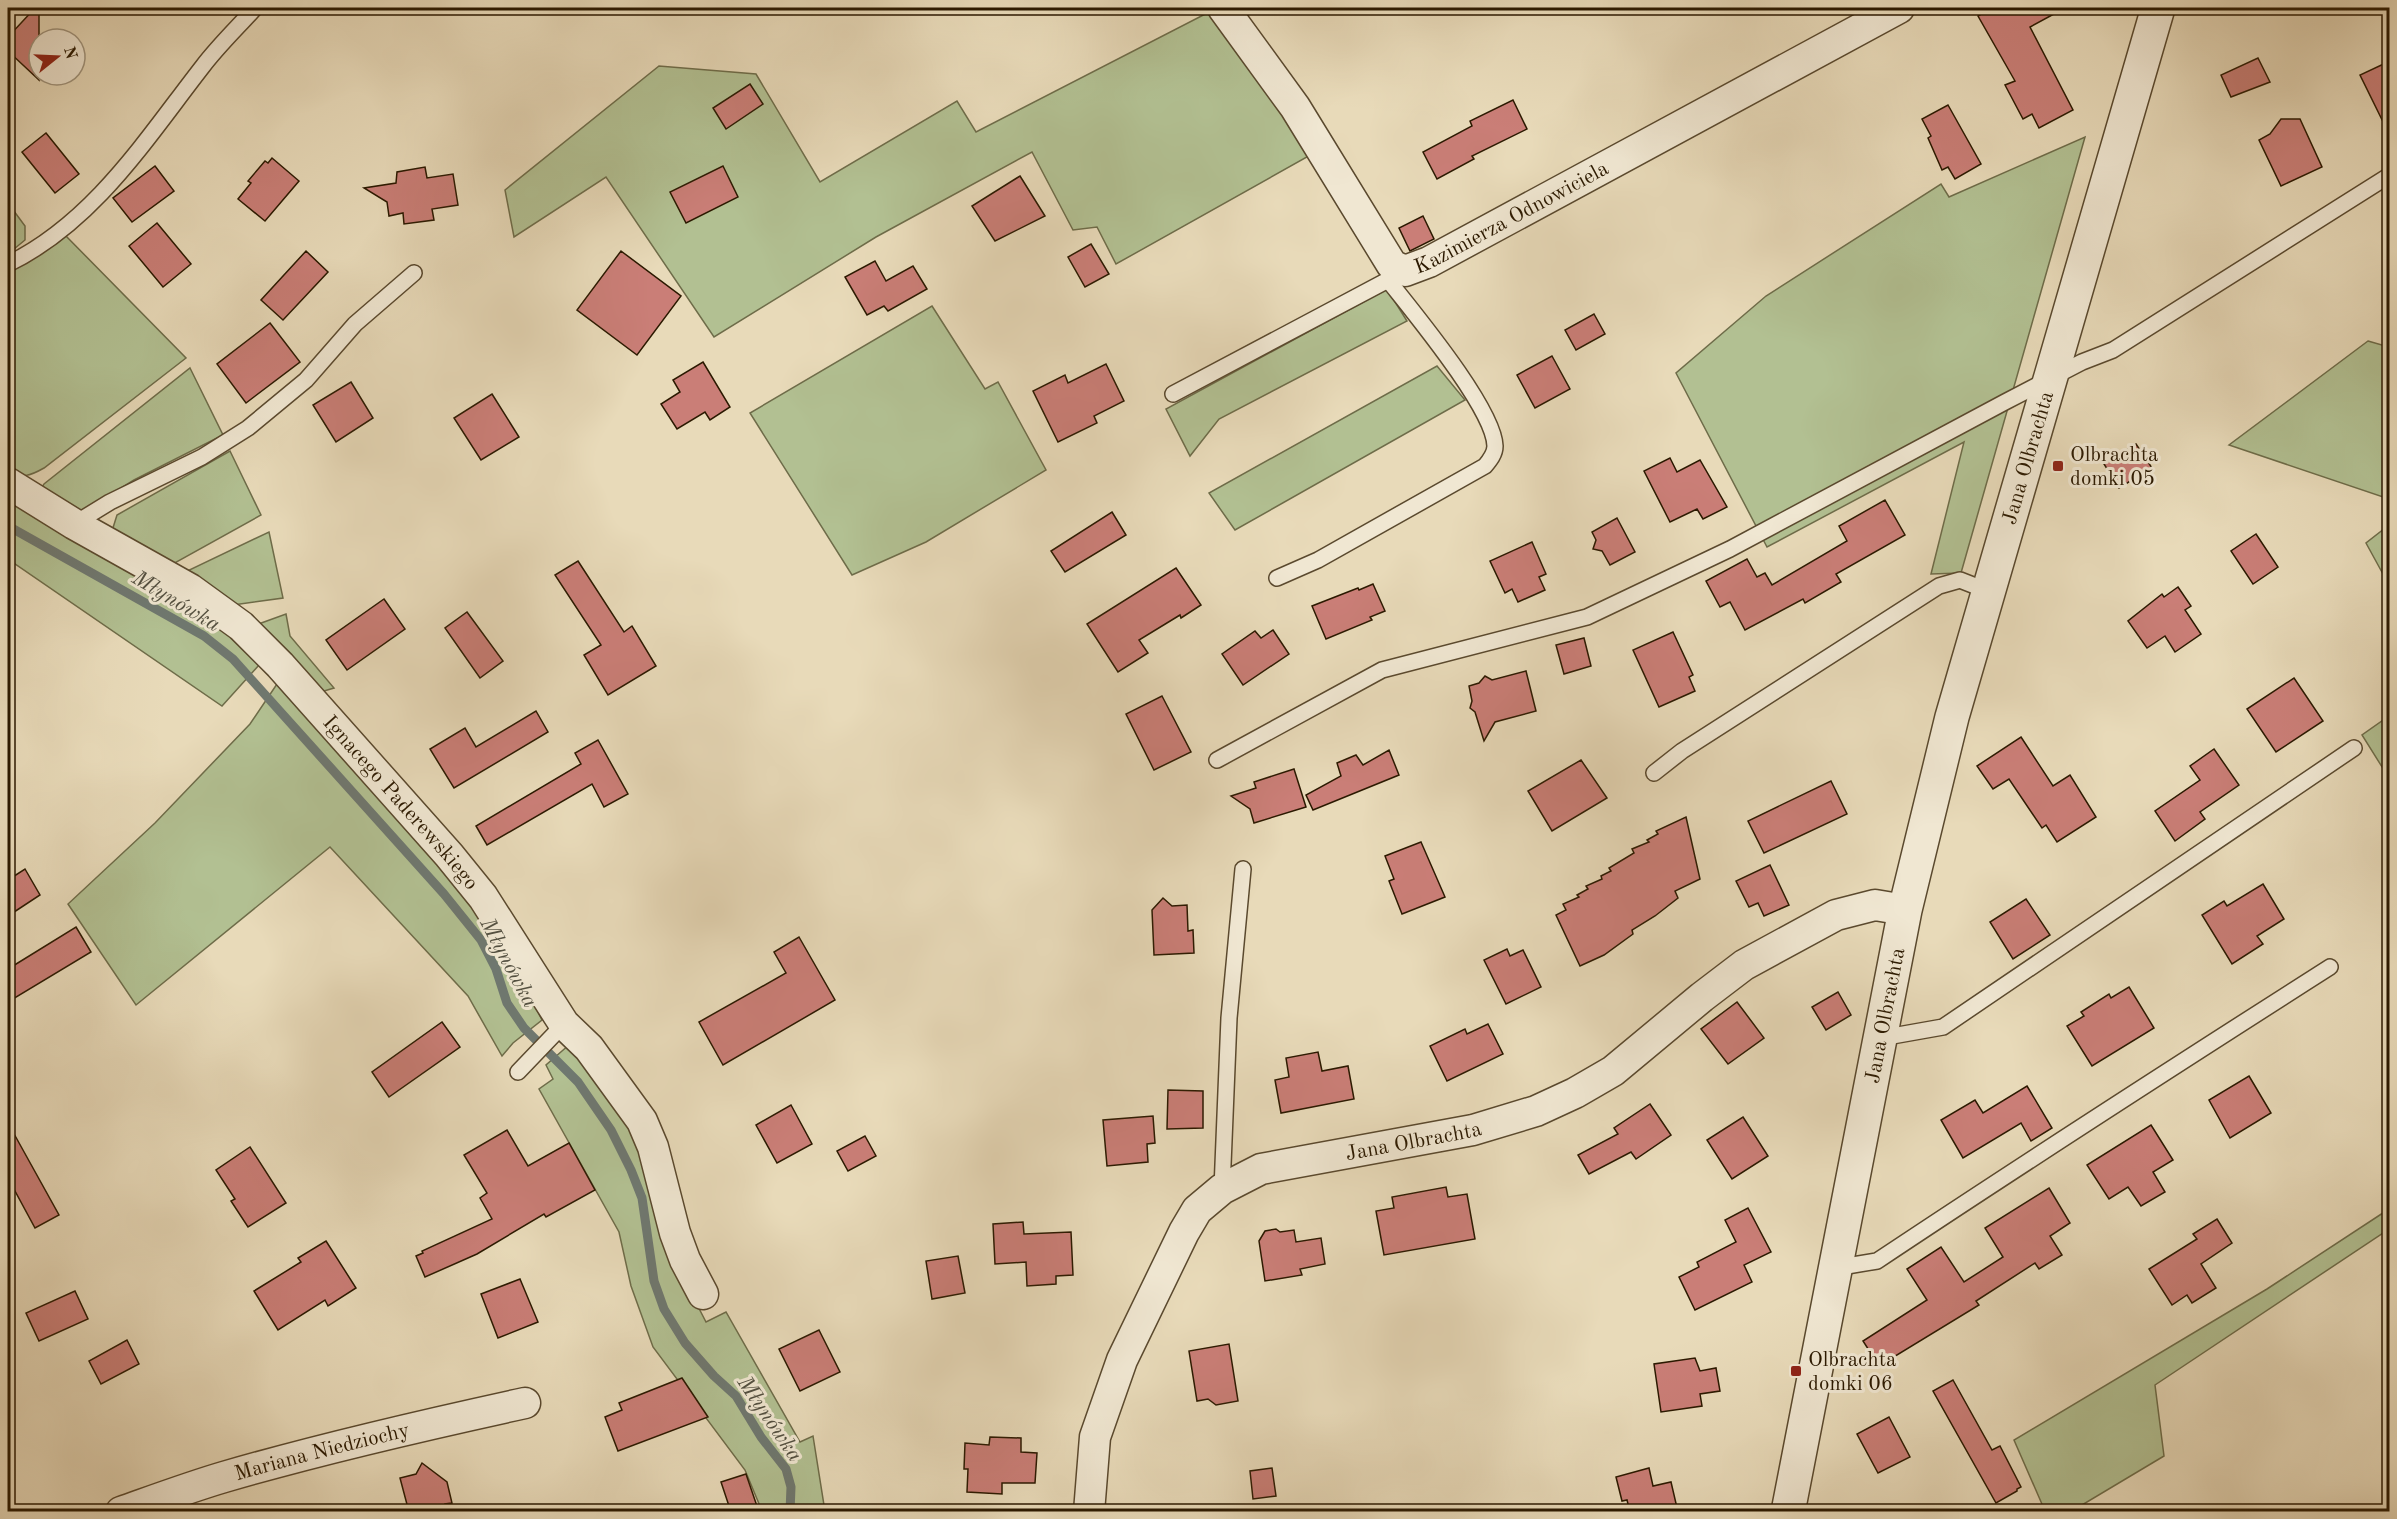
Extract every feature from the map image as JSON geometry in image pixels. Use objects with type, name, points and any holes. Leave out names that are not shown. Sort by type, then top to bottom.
[{"type":"street","name":"Kazimierza Odnowiciela","points":[[1223,8],[1295,108],[1392,265],[1394,274],[1429,262],[1899,8]]},
{"type":"street","name":"Jana Olbrachta","points":[[1788,1512],[1905,910],[1952,717],[2158,8]]},
{"type":"street","name":"Ignacego Paderewskiego","points":[[8,483],[74,524],[190,589],[241,626],[280,665],[483,897],[560,1029],[589,1048],[625,1096],[647,1131],[675,1233],[685,1260],[703,1294]]},
{"type":"street","name":"Jana Olbrachta","points":[[1089,1512],[1095,1437],[1122,1360],[1184,1232],[1197,1210],[1221,1189],[1261,1169],[1473,1130],[1536,1111],[1575,1093],[1613,1071],[1744,965],[1836,915],[1875,905],[1905,910]]},
{"type":"street","name":"Mariana Niedziochy","points":[[121,1512],[224,1477],[304,1455],[525,1403]]},
{"type":"lane","points":[[8,264],[44,243],[98,198],[154,131],[204,64],[255,8]]},
{"type":"lane","points":[[1217,760],[1382,670],[1587,617],[1730,549],[2082,362],[2113,350],[2390,176]]},
{"type":"lane","points":[[74,524],[110,502],[202,456],[248,428],[306,380],[355,324],[414,273]]},
{"type":"lane","points":[[1173,394],[1394,274],[1491,425],[1495,448],[1491,459],[1485,466],[1318,560],[1277,578]]},
{"type":"lane","points":[[1654,772],[1682,751],[1939,586],[1960,580],[1988,591]]},
{"type":"lane","points":[[1881,1038],[1943,1027],[2354,748]]},
{"type":"lane","points":[[1221,1189],[1229,1018],[1243,869]]},
{"type":"lane","points":[[1835,1268],[1877,1260],[2096,1116],[2330,968]]},
{"type":"lane","points":[[518,1072],[560,1029]]},
{"type":"green space","points":[[1215,9],[1314,153],[1116,264],[1097,227],[1073,230],[1032,152],[876,237],[714,337],[606,177],[514,237],[505,190],[659,66],[756,74],[820,182],[957,101],[976,132]]},
{"type":"green space","points":[[2085,137],[1961,573],[1931,574],[1964,442],[1767,547],[1676,373],[1766,296],[1941,184],[1949,197]]},
{"type":"green space","points":[[8,203],[25,226],[25,240],[8,254]]},
{"type":"green space","points":[[65,235],[186,358],[44,468],[30,475],[22,475],[8,470],[8,273]]},
{"type":"green space","points":[[1387,289],[1407,321],[1219,419],[1190,456],[1166,409]]},
{"type":"green space","points":[[932,306],[985,389],[998,382],[1046,470],[926,542],[852,575],[750,413]]},
{"type":"green space","points":[[2368,341],[2389,347],[2389,499],[2229,445]]},
{"type":"green space","points":[[1437,366],[1465,400],[1235,530],[1209,493]]},
{"type":"green space","points":[[190,368],[223,435],[134,480],[89,508],[73,512],[40,491],[44,484]]},
{"type":"green space","points":[[230,451],[261,515],[173,564],[112,531],[117,515]]},
{"type":"green space","points":[[8,494],[175,592],[254,652],[259,665],[222,706],[8,559]]},
{"type":"green space","points":[[2389,525],[2389,585],[2366,543]]},
{"type":"green space","points":[[269,532],[283,598],[233,605],[183,573]]},
{"type":"green space","points":[[286,614],[290,636],[334,688],[314,694],[253,626]]},
{"type":"green space","points":[[279,681],[381,795],[475,911],[512,961],[542,1020],[513,1043],[502,1056],[468,996],[330,847],[136,1005],[68,904],[155,823],[250,724]]},
{"type":"green space","points":[[2389,716],[2389,778],[2362,735]]},
{"type":"green space","points":[[570,1044],[638,1139],[673,1258],[706,1322],[726,1312],[800,1442],[813,1436],[824,1505],[858,1509],[857,1511],[762,1511],[745,1470],[653,1347],[631,1286],[619,1232],[539,1089],[553,1079],[546,1065]]},
{"type":"green space","points":[[2389,1209],[2389,1229],[2155,1385],[2164,1456],[2072,1511],[2045,1511],[2014,1440],[2267,1289]]},
{"type":"building","points":[[35,8],[39,8],[39,27],[27,27],[27,69],[8,51],[8,37]]},
{"type":"building","points":[[1991,8],[2065,8],[2030,27],[2073,110],[2039,128],[2032,114],[2023,119],[2005,85],[2015,81],[1978,16]]},
{"type":"building","points":[[2258,58],[2270,82],[2231,97],[2221,75]]},
{"type":"building","points":[[2390,61],[2390,136],[2360,75]]},
{"type":"building","points":[[750,84],[763,104],[726,129],[713,108]]},
{"type":"building","points":[[1513,100],[1527,129],[1472,156],[1474,159],[1437,179],[1423,152],[1472,126],[1470,121]]},
{"type":"building","points":[[1948,105],[1981,164],[1955,179],[1948,167],[1942,170],[1928,138],[1931,136],[1922,119]]},
{"type":"building","points":[[2281,119],[2300,119],[2322,167],[2281,186],[2259,140],[2270,134]]},
{"type":"building","points":[[46,133],[79,174],[55,193],[22,152]]},
{"type":"building","points":[[272,158],[299,181],[265,221],[238,199],[251,183],[248,181],[265,161],[268,163]]},
{"type":"building","points":[[155,166],[174,191],[132,222],[113,198]]},
{"type":"building","points":[[723,166],[738,197],[686,223],[670,192]]},
{"type":"building","points":[[425,167],[427,178],[453,174],[458,205],[432,209],[434,220],[404,224],[403,213],[389,216],[387,202],[364,188],[396,183],[397,172]]},
{"type":"building","points":[[1020,176],[1045,216],[995,241],[972,206]]},
{"type":"building","points":[[1423,216],[1434,239],[1410,251],[1399,228]]},
{"type":"building","points":[[157,223],[191,264],[163,287],[129,246]]},
{"type":"building","points":[[1091,244],[1109,274],[1085,287],[1068,257]]},
{"type":"building","points":[[306,251],[328,272],[283,320],[261,300]]},
{"type":"building","points":[[621,251],[681,296],[637,355],[577,310]]},
{"type":"building","points":[[875,261],[886,281],[913,266],[927,289],[888,311],[884,306],[867,315],[845,277]]},
{"type":"building","points":[[1594,314],[1605,334],[1576,350],[1565,330]]},
{"type":"building","points":[[270,323],[300,362],[246,403],[217,364]]},
{"type":"building","points":[[1552,356],[1570,389],[1535,408],[1517,375]]},
{"type":"building","points":[[703,362],[730,407],[710,420],[705,412],[677,429],[661,404],[680,392],[673,380]]},
{"type":"building","points":[[1106,364],[1124,401],[1094,416],[1097,423],[1058,442],[1033,391],[1065,375],[1068,383]]},
{"type":"building","points":[[351,382],[373,418],[336,442],[313,405]]},
{"type":"building","points":[[492,394],[519,437],[481,460],[454,418]]},
{"type":"building","points":[[2136,444],[2152,468],[2119,488],[2104,464]]},
{"type":"building","points":[[1670,458],[1677,472],[1700,460],[1727,507],[1703,519],[1697,509],[1670,522],[1644,471]]},
{"type":"building","points":[[1885,500],[1905,535],[1836,574],[1841,582],[1805,603],[1803,599],[1745,630],[1730,602],[1720,607],[1706,581],[1747,559],[1757,577],[1765,573],[1772,585],[1847,541],[1839,526]]},
{"type":"building","points":[[1112,512],[1126,535],[1065,572],[1051,551]]},
{"type":"building","points":[[1617,518],[1635,552],[1610,565],[1602,551],[1593,549],[1596,540],[1592,532]]},
{"type":"building","points":[[2256,534],[2278,567],[2253,584],[2231,551]]},
{"type":"building","points":[[1532,542],[1546,574],[1539,577],[1545,590],[1518,602],[1512,589],[1505,593],[1490,561]]},
{"type":"building","points":[[578,561],[624,632],[632,626],[656,666],[608,695],[584,655],[601,645],[555,575]]},
{"type":"building","points":[[1176,568],[1201,605],[1139,640],[1148,653],[1118,672],[1087,624]]},
{"type":"building","points":[[1373,584],[1385,611],[1370,617],[1372,620],[1326,639],[1312,606]]},
{"type":"building","points":[[2178,587],[2191,606],[2185,610],[2201,634],[2175,652],[2165,636],[2147,648],[2128,621],[2162,594],[2164,597]]},
{"type":"building","points":[[384,599],[405,629],[347,670],[326,640]]},
{"type":"building","points":[[467,612],[503,661],[480,678],[445,628]]},
{"type":"building","points":[[1273,630],[1289,654],[1243,685],[1222,654],[1255,631],[1261,638]]},
{"type":"building","points":[[1673,632],[1693,675],[1689,677],[1695,691],[1659,707],[1633,650]]},
{"type":"building","points":[[1584,638],[1591,666],[1564,674],[1556,645]]},
{"type":"building","points":[[1526,671],[1536,711],[1495,722],[1484,741],[1475,712],[1470,708],[1472,701],[1469,686],[1479,683],[1485,676],[1492,680]]},
{"type":"building","points":[[2294,678],[2323,721],[2276,752],[2247,709]]},
{"type":"building","points":[[1162,696],[1191,752],[1154,770],[1126,714]]},
{"type":"building","points":[[536,711],[548,732],[454,788],[430,749],[465,728],[476,747]]},
{"type":"building","points":[[2021,737],[2053,786],[2070,775],[2096,817],[2057,842],[2046,825],[2042,828],[2009,779],[1993,789],[1977,766]]},
{"type":"building","points":[[598,740],[628,794],[604,807],[592,784],[487,845],[476,826],[581,764],[575,753]]},
{"type":"building","points":[[2214,749],[2239,785],[2200,812],[2205,819],[2175,841],[2155,811],[2200,780],[2190,766]]},
{"type":"building","points":[[1389,750],[1399,775],[1313,810],[1306,795],[1341,776],[1337,763],[1356,755],[1363,765]]},
{"type":"building","points":[[1581,760],[1607,798],[1552,831],[1528,791]]},
{"type":"building","points":[[1294,769],[1306,807],[1254,823],[1250,809],[1231,796],[1256,788],[1254,782]]},
{"type":"building","points":[[1831,781],[1847,814],[1764,853],[1748,821]]},
{"type":"building","points":[[1686,817],[1700,879],[1675,891],[1678,898],[1632,930],[1633,934],[1604,955],[1580,966],[1556,915],[1566,910],[1563,904],[1579,897],[1577,895],[1588,889],[1586,886],[1602,879],[1601,876],[1611,871],[1609,868],[1634,853],[1632,849],[1649,842],[1647,840],[1658,834],[1656,831]]},
{"type":"building","points":[[1421,842],[1445,897],[1402,914],[1389,881],[1394,879],[1385,856]]},
{"type":"building","points":[[1770,865],[1789,905],[1764,916],[1758,903],[1749,907],[1736,881]]},
{"type":"building","points":[[25,869],[40,895],[8,916],[8,880]]},
{"type":"building","points":[[2263,884],[2284,919],[2257,936],[2263,944],[2232,964],[2202,915],[2224,901],[2227,906]]},
{"type":"building","points":[[1163,898],[1172,906],[1187,905],[1188,931],[1193,930],[1194,953],[1154,955],[1152,910]]},
{"type":"building","points":[[2026,899],[2050,935],[2013,959],[1990,922]]},
{"type":"building","points":[[76,927],[91,952],[8,1002],[8,969]]},
{"type":"building","points":[[799,937],[835,1000],[723,1065],[699,1022],[786,973],[774,952]]},
{"type":"building","points":[[1507,949],[1510,956],[1523,950],[1541,987],[1506,1004],[1484,960]]},
{"type":"building","points":[[2129,987],[2154,1028],[2092,1066],[2067,1026],[2084,1016],[2081,1012],[2109,994],[2111,998]]},
{"type":"building","points":[[1838,992],[1851,1015],[1826,1030],[1812,1007]]},
{"type":"building","points":[[1737,1002],[1764,1038],[1728,1064],[1701,1029]]},
{"type":"building","points":[[442,1022],[460,1047],[389,1097],[372,1072]]},
{"type":"building","points":[[1488,1024],[1503,1054],[1447,1081],[1430,1046],[1465,1029],[1467,1034]]},
{"type":"building","points":[[1318,1052],[1322,1071],[1348,1066],[1354,1099],[1281,1113],[1275,1080],[1289,1077],[1286,1058]]},
{"type":"building","points":[[2249,1076],[2271,1113],[2230,1138],[2209,1100]]},
{"type":"building","points":[[2027,1086],[2052,1128],[2031,1141],[2021,1123],[1963,1158],[1941,1120],[1975,1100],[1983,1113]]},
{"type":"building","points":[[1168,1090],[1203,1091],[1203,1128],[1167,1129]]},
{"type":"building","points":[[1650,1104],[1671,1135],[1636,1159],[1631,1152],[1589,1174],[1578,1155],[1618,1134],[1614,1128]]},
{"type":"building","points":[[791,1105],[812,1144],[777,1163],[756,1125]]},
{"type":"building","points":[[1153,1116],[1155,1143],[1147,1144],[1148,1162],[1107,1166],[1103,1120]]},
{"type":"building","points":[[1743,1117],[1768,1156],[1732,1179],[1707,1140]]},
{"type":"building","points":[[8,1123],[59,1215],[35,1228],[8,1178]]},
{"type":"building","points":[[2151,1125],[2173,1160],[2153,1172],[2165,1192],[2141,1206],[2128,1187],[2109,1199],[2087,1165]]},
{"type":"building","points":[[507,1130],[528,1166],[569,1143],[595,1190],[546,1217],[544,1214],[477,1254],[425,1277],[416,1256],[423,1253],[422,1251],[492,1219],[480,1198],[487,1193],[464,1155]]},
{"type":"building","points":[[865,1136],[876,1156],[848,1171],[837,1151]]},
{"type":"building","points":[[250,1147],[286,1203],[248,1227],[231,1201],[235,1199],[216,1170]]},
{"type":"building","points":[[1446,1187],[1448,1197],[1467,1194],[1475,1239],[1384,1255],[1376,1211],[1394,1208],[1392,1197]]},
{"type":"building","points":[[2049,1188],[2070,1223],[2050,1236],[2062,1255],[2039,1269],[2035,1263],[1976,1301],[1979,1305],[1879,1366],[1863,1341],[1927,1300],[1907,1269],[1941,1247],[1964,1282],[2003,1257],[1985,1228]]},
{"type":"building","points":[[1748,1208],[1771,1252],[1744,1265],[1752,1282],[1695,1310],[1679,1277],[1699,1267],[1697,1262],[1736,1242],[1725,1220]]},
{"type":"building","points":[[2217,1219],[2232,1243],[2201,1264],[2216,1288],[2192,1303],[2187,1295],[2172,1305],[2149,1269],[2197,1239],[2193,1234]]},
{"type":"building","points":[[1023,1222],[1024,1234],[1071,1232],[1073,1275],[1056,1276],[1056,1284],[1027,1286],[1026,1262],[995,1264],[993,1224]]},
{"type":"building","points":[[1276,1229],[1280,1232],[1294,1230],[1296,1242],[1321,1238],[1325,1264],[1300,1269],[1302,1275],[1265,1281],[1259,1241],[1265,1231]]},
{"type":"building","points":[[326,1241],[356,1288],[328,1306],[325,1300],[278,1330],[254,1291],[301,1262],[298,1258]]},
{"type":"building","points":[[958,1256],[965,1293],[932,1299],[926,1261]]},
{"type":"building","points":[[520,1279],[538,1322],[498,1338],[481,1294]]},
{"type":"building","points":[[75,1291],[88,1319],[39,1341],[26,1313]]},
{"type":"building","points":[[819,1330],[840,1372],[800,1391],[779,1349]]},
{"type":"building","points":[[127,1340],[139,1364],[101,1384],[89,1361]]},
{"type":"building","points":[[1229,1344],[1238,1401],[1216,1405],[1208,1399],[1197,1401],[1189,1351]]},
{"type":"building","points":[[1695,1358],[1700,1371],[1716,1368],[1720,1391],[1700,1394],[1702,1406],[1661,1412],[1654,1364]]},
{"type":"building","points":[[682,1378],[708,1417],[618,1451],[605,1417],[622,1410],[619,1403]]},
{"type":"building","points":[[1953,1380],[1992,1450],[2000,1446],[2021,1487],[1996,1503],[1933,1391]]},
{"type":"building","points":[[1889,1417],[1910,1457],[1878,1473],[1857,1434]]},
{"type":"building","points":[[990,1437],[1021,1438],[1021,1452],[1037,1453],[1035,1483],[1002,1483],[1002,1494],[967,1492],[968,1469],[964,1469],[965,1443],[989,1445]]},
{"type":"building","points":[[422,1463],[447,1482],[452,1503],[445,1504],[446,1512],[409,1512],[400,1478],[416,1474]]},
{"type":"building","points":[[1272,1468],[1276,1496],[1253,1499],[1250,1471]]},
{"type":"building","points":[[1649,1468],[1653,1486],[1671,1482],[1678,1512],[1630,1512],[1627,1500],[1622,1501],[1616,1477]]},
{"type":"building","points":[[746,1474],[759,1512],[731,1512],[721,1482]]},
{"type":"waterway","name":"Młynówka","points":[[8,526],[204,636],[233,659],[444,894],[481,940],[496,969],[507,1003],[524,1028],[578,1082],[611,1130],[642,1198],[654,1281],[664,1309],[685,1343],[714,1376],[736,1396],[761,1437],[786,1469],[791,1487],[790,1512]]},
{"type":"place","name":"Olbrachta domki 05","points":[[2058,466]]},
{"type":"place","name":"Olbrachta domki 06","points":[[1796,1371]]}]
